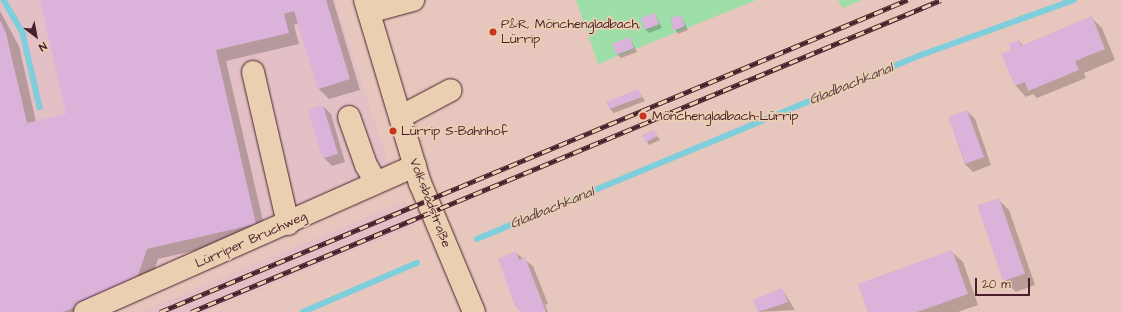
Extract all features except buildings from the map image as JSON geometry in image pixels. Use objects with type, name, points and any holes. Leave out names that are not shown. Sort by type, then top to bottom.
[{"type":"street","points":[[367,6],[413,0]]},
{"type":"street","name":"Volksbadstraße","points":[[367,6],[402,116],[415,166],[474,312]]},
{"type":"street","points":[[253,72],[288,224]]},
{"type":"street","points":[[402,116],[451,90]]},
{"type":"street","points":[[349,117],[366,165],[376,182]]},
{"type":"street","name":"Lürriper Bruchweg","points":[[85,312],[288,224],[376,182],[415,166]]},
{"type":"shaded area","points":[[0,0],[335,0],[396,187],[103,312],[0,312]]},
{"type":"shaded area","points":[[405,201],[415,225],[203,312],[140,312]]},
{"type":"green space","points":[[576,0],[756,0],[598,64]]},
{"type":"green space","points":[[838,0],[862,0],[843,8]]},
{"type":"waterway","points":[[4,0],[23,33],[40,107]]},
{"type":"waterway","name":"Gladbachkanal","points":[[477,239],[924,54],[1074,0]]},
{"type":"waterway","name":"Gladbachkanal","points":[[303,312],[417,263]]},
{"type":"railway","points":[[160,312],[907,0]]},
{"type":"railway","points":[[191,312],[941,0]]},
{"type":"place","name":"P&R, Mönchengladbach, Lürrip","points":[[493,32]]},
{"type":"place","name":"Mönchengladbach-Lürrip","points":[[643,116]]},
{"type":"place","name":"Lürrip S-Bahnhof","points":[[393,131]]}]
